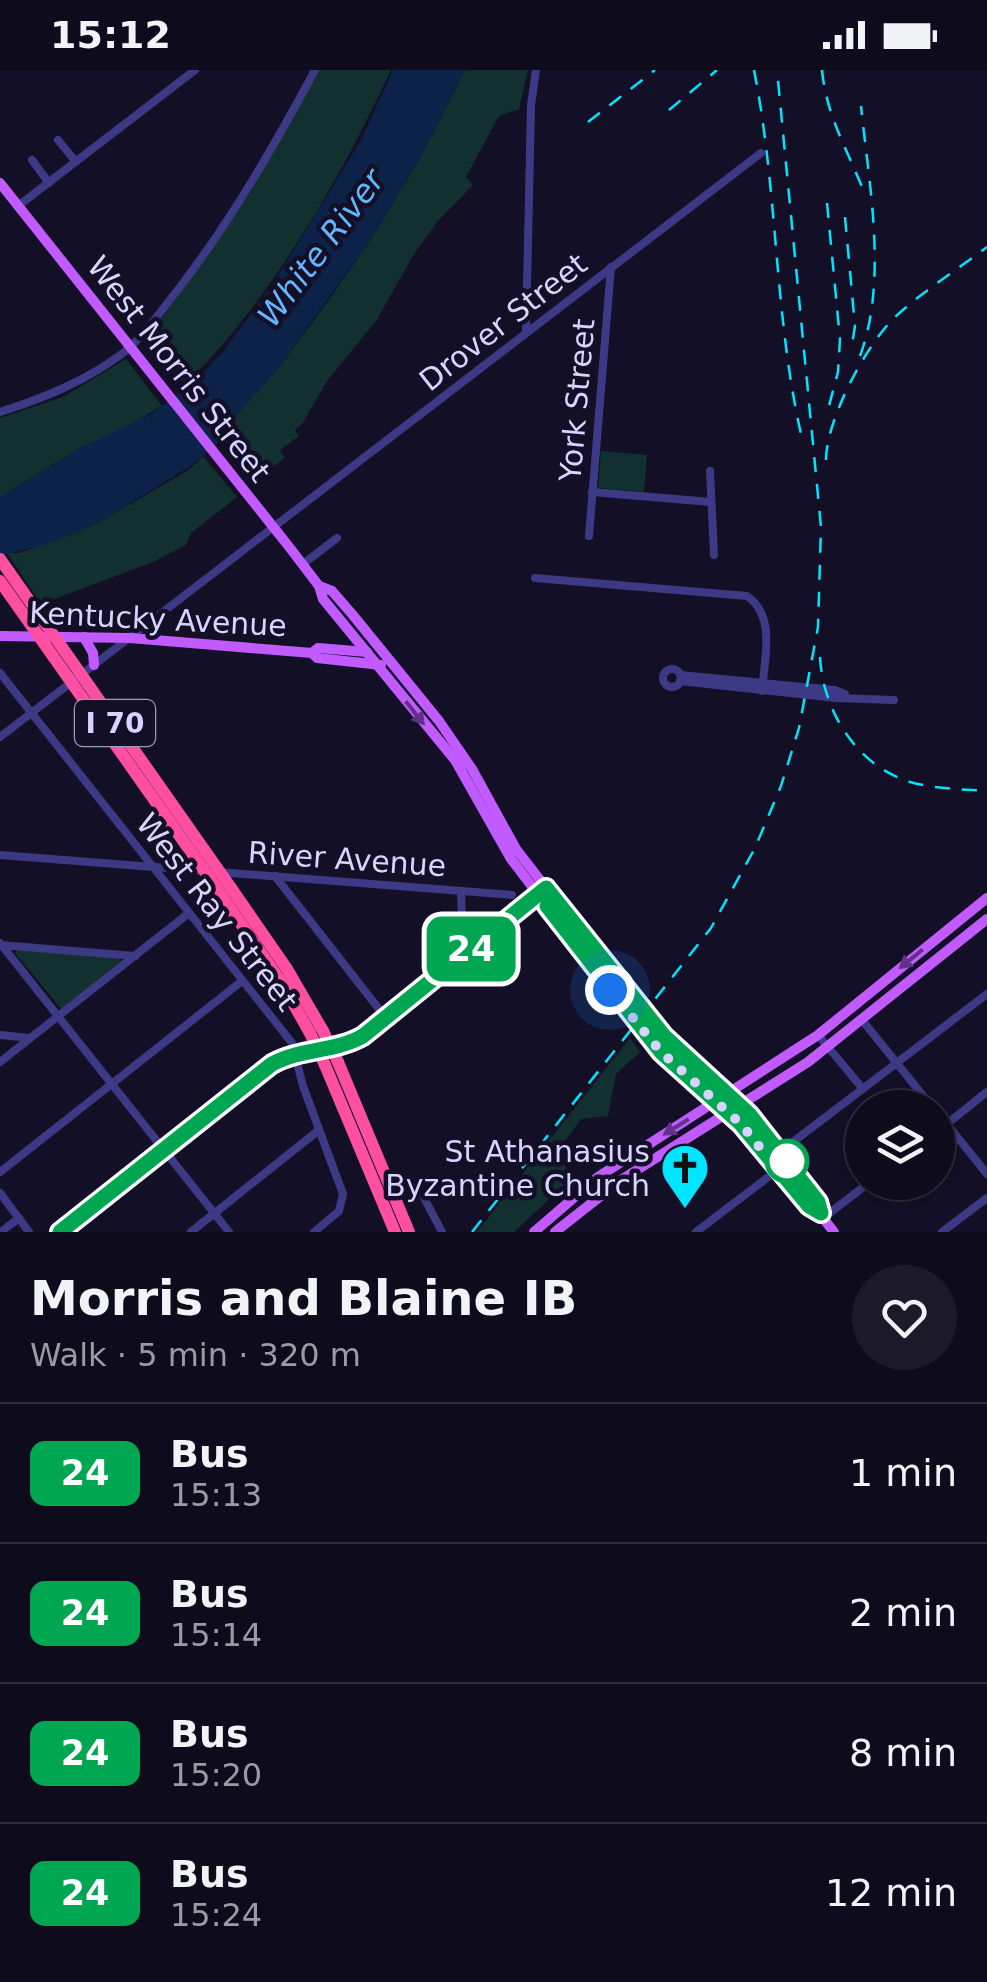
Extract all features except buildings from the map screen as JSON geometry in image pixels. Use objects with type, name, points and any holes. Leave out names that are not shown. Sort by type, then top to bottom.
[{"type":"highway","name":"I 70","points":[[0,559],[287,969],[409,1232]]},
{"type":"highway","name":"I 70","points":[[0,580],[316,1032]]},
{"type":"highway","name":"I 70","points":[[332,1064],[395,1232]]},
{"type":"main road","name":"West Morris Street","points":[[0,183],[444,747],[495,834],[671,1044],[741,1106],[809,1206],[834,1232]]},
{"type":"main road","name":"West Morris Street","points":[[319,586],[332,591],[456,744],[542,891],[654,1045],[779,1161]]},
{"type":"main road","points":[[344,650],[352,633]]},
{"type":"main road","name":"Kentucky Avenue","points":[[0,636],[130,638],[312,653],[317,658],[396,668]]},
{"type":"main road","points":[[84,637],[93,653],[94,665]]},
{"type":"main road","name":"Kentucky Avenue","points":[[312,653],[318,648],[386,654]]},
{"type":"main road","points":[[444,747],[456,756],[474,784],[483,788]]},
{"type":"main road","points":[[478,803],[486,806],[499,831],[510,839]]},
{"type":"main road","points":[[534,1232],[590,1182],[818,1034],[987,898]]},
{"type":"main road","points":[[555,1232],[610,1188],[827,1048],[986,922]]},
{"type":"street","points":[[18,206],[196,70]]},
{"type":"street","points":[[0,412],[72,386],[132,350],[259,170],[315,70]]},
{"type":"street","points":[[526,333],[531,105],[536,70]]},
{"type":"street","points":[[58,140],[76,162]]},
{"type":"street","name":"Drover Street","points":[[0,737],[761,152]]},
{"type":"street","points":[[32,160],[49,183]]},
{"type":"street","name":"York Street","points":[[589,536],[610,267]]},
{"type":"street","points":[[593,339],[606,328]]},
{"type":"street","points":[[710,472],[714,554]]},
{"type":"street","points":[[592,492],[711,502]]},
{"type":"street","points":[[302,564],[338,538]]},
{"type":"street","points":[[535,578],[740,594],[763,613],[766,628],[762,688]]},
{"type":"street","name":"West Ray Street","points":[[0,674],[290,1041],[342,1190],[342,1206],[314,1232]]},
{"type":"street","points":[[680,678],[836,698],[894,700]]},
{"type":"street","name":"River Avenue","points":[[0,855],[512,895]]},
{"type":"street","points":[[275,876],[386,1018]]},
{"type":"street","points":[[462,891],[462,921],[478,943]]},
{"type":"street","points":[[60,1232],[270,1065],[295,1054],[348,1043],[386,1018],[542,891]]},
{"type":"street","points":[[974,909],[986,922]]},
{"type":"street","points":[[0,1062],[188,913]]},
{"type":"street","points":[[1,945],[134,956]]},
{"type":"street","points":[[1,945],[229,1232]]},
{"type":"street","points":[[0,1172],[242,980]]},
{"type":"street","points":[[696,1232],[863,1089],[987,994]]},
{"type":"street","points":[[862,1020],[919,1090]]},
{"type":"street","points":[[818,1034],[863,1089]]},
{"type":"street","points":[[0,1035],[31,1038]]},
{"type":"street","points":[[955,1117],[987,1092]]},
{"type":"street","points":[[190,1232],[319,1130]]},
{"type":"street","points":[[955,1135],[987,1174]]},
{"type":"street","points":[[420,1190],[442,1232]]},
{"type":"street","points":[[0,1193],[29,1232]]},
{"type":"street","points":[[942,1232],[987,1198]]},
{"type":"street","points":[[822,1216],[845,1200]]},
{"type":"street","points":[[1,1232],[19,1218]]},
{"type":"green space","points":[[319,70],[391,70],[327,194],[276,275],[219,349],[188,382],[181,382],[145,341],[191,278]]},
{"type":"green space","points":[[465,70],[528,70],[519,109],[499,116],[466,177],[473,185],[438,221],[414,254],[376,321],[327,381],[295,430],[299,436],[280,450],[285,458],[255,480],[223,438],[236,415],[277,370],[371,239],[421,157]]},
{"type":"green space","points":[[126,359],[162,406],[80,448],[0,497],[0,418],[63,397]]},
{"type":"green space","points":[[601,451],[647,455],[644,492],[598,488]]},
{"type":"green space","points":[[203,456],[237,497],[191,533],[186,545],[153,562],[41,604],[7,553],[19,553],[96,524],[190,469]]},
{"type":"green space","points":[[17,950],[121,961],[62,1010],[15,953]]},
{"type":"green space","points":[[630,1038],[640,1052],[616,1074],[608,1116],[581,1119],[555,1155],[574,1176],[514,1232],[477,1232]]},
{"type":"water","name":"White River","points":[[393,70],[465,70],[421,157],[371,239],[277,370],[236,415],[227,435],[191,466],[96,524],[47,544],[0,556],[0,497],[80,448],[151,414],[199,377],[223,352],[275,281],[361,140]]},
{"type":"railway","points":[[588,122],[655,70]]},
{"type":"railway","points":[[669,110],[717,70]]},
{"type":"railway","points":[[754,70],[768,161],[786,344],[801,434]]},
{"type":"railway","points":[[472,1232],[711,928],[755,848],[781,786],[799,728],[818,627],[821,527],[777,70]]},
{"type":"railway","points":[[822,70],[833,118],[864,192]]},
{"type":"railway","points":[[860,356],[868,327],[875,265],[861,106]]},
{"type":"railway","points":[[827,203],[840,339],[838,372],[829,406]]},
{"type":"railway","points":[[845,217],[855,326],[852,345]]},
{"type":"railway","points":[[826,460],[840,405],[860,364],[884,330],[917,298],[987,247]]},
{"type":"railway","points":[[820,657],[836,716],[874,763],[910,782],[987,791]]},
{"type":"bus line","name":"24","points":[[60,1232],[272,1064],[363,1036],[546,888],[671,1044],[760,1126],[818,1202],[821,1213],[809,1206],[741,1124],[661,1052],[547,906]]},
{"type":"place","name":"St Athanasius Byzantine Church","points":[[685,1210]]},
{"type":"route","points":[[610,990],[673,1065],[741,1124],[770,1160],[787,1161]]}]
